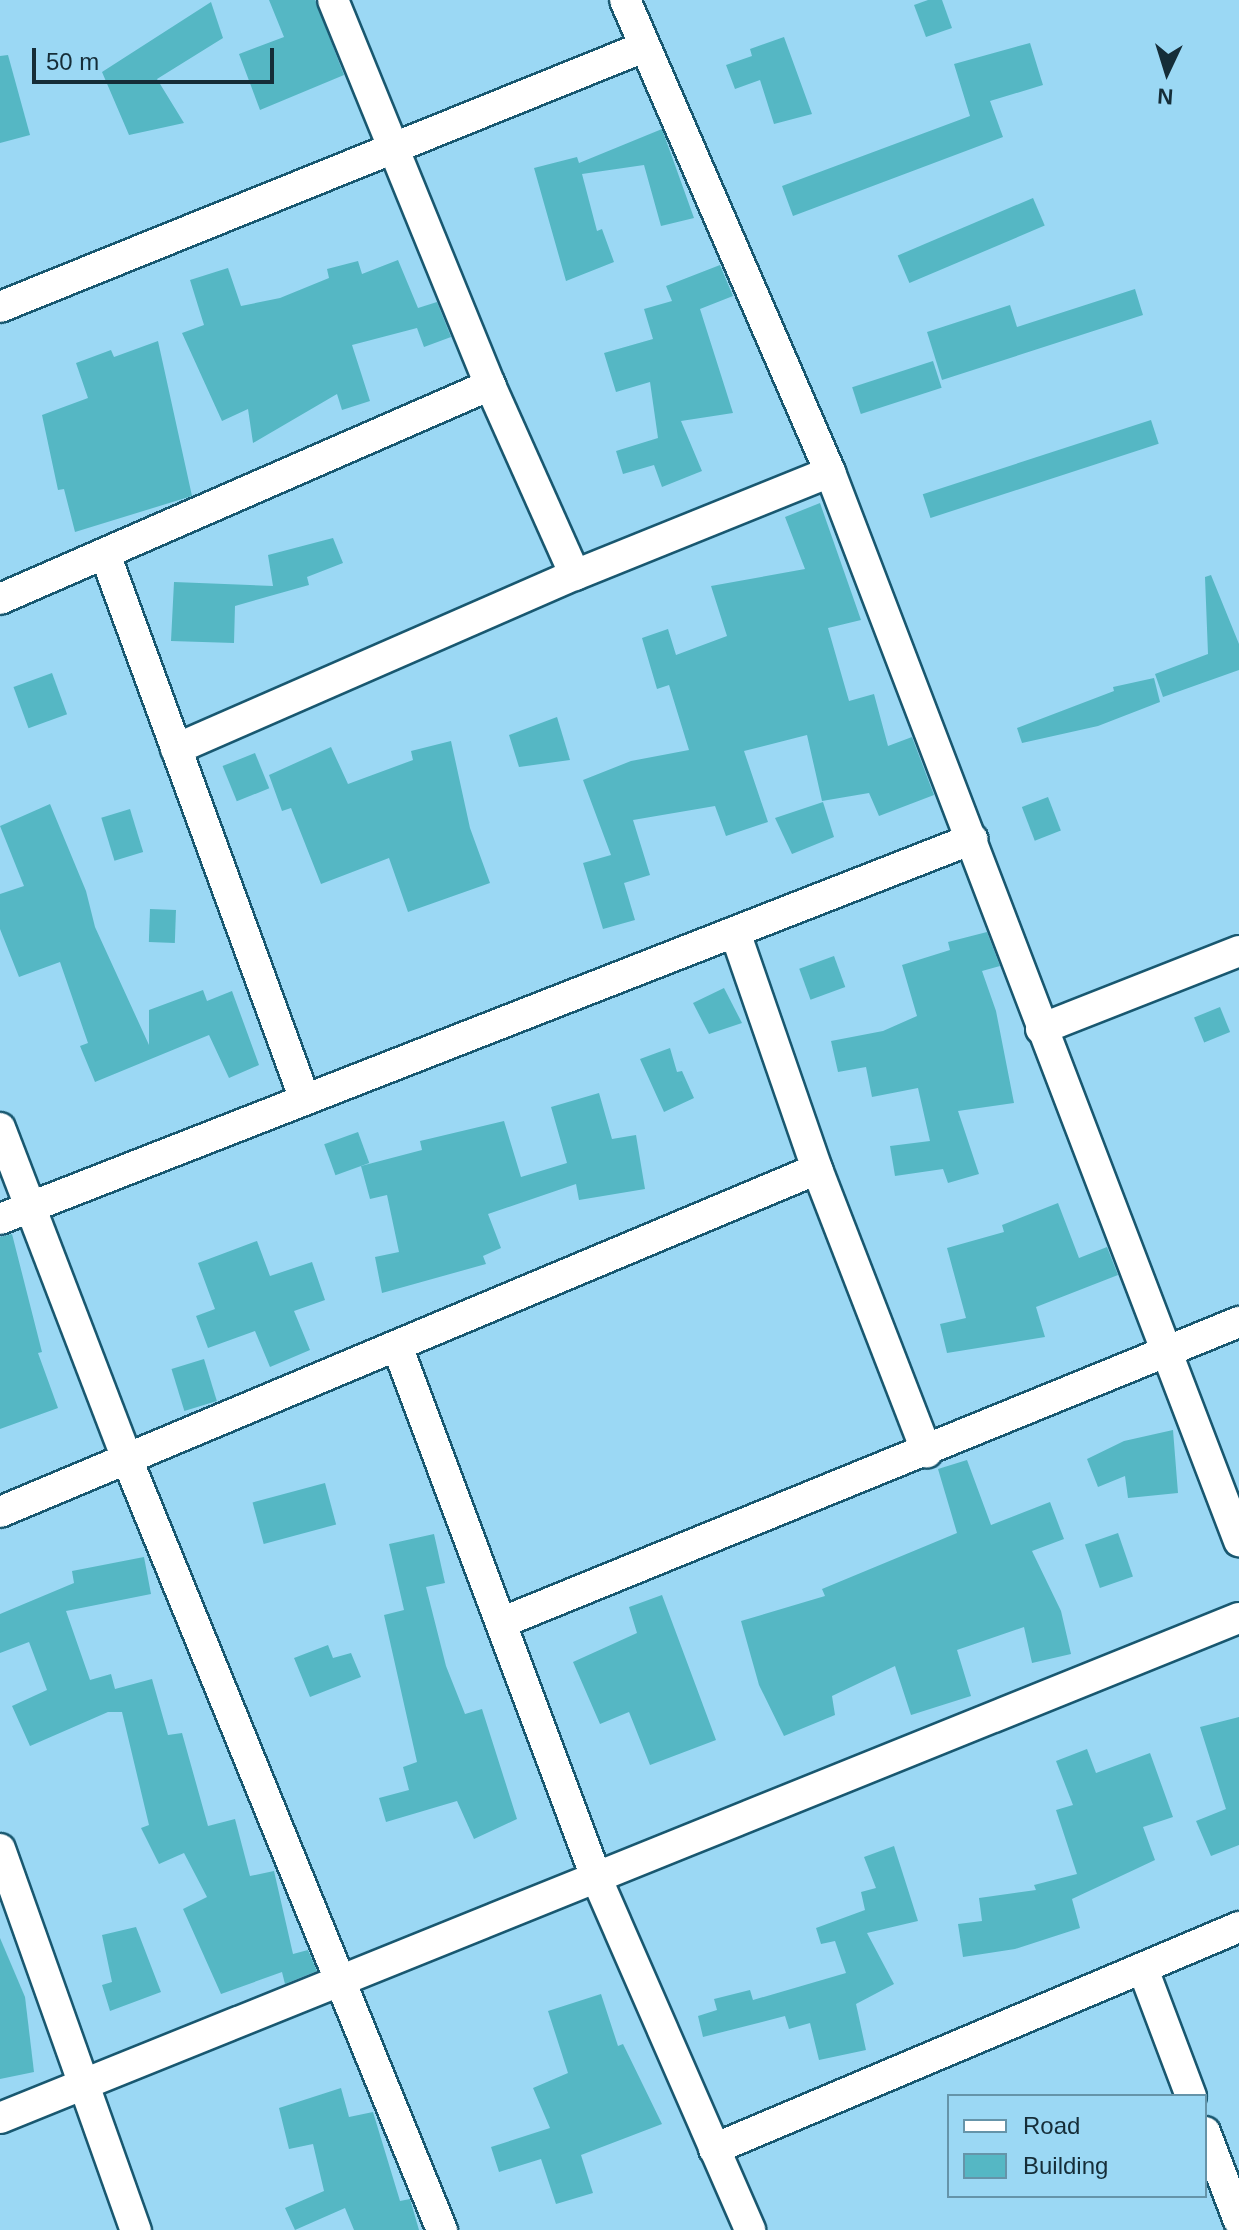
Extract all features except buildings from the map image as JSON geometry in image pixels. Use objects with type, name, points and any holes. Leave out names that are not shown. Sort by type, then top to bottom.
[{"type":"street","points":[[333,0],[490,385],[575,575]]},
{"type":"street","points":[[625,0],[830,472],[972,839],[1041,1029],[1169,1351],[1239,1541]]},
{"type":"street","points":[[0,307],[644,47]]},
{"type":"street","points":[[0,599],[490,385]]},
{"type":"street","points":[[176,749],[575,575],[830,472]]},
{"type":"street","points":[[105,554],[305,1100]]},
{"type":"street","points":[[0,1219],[972,839]]},
{"type":"street","points":[[735,932],[817,1169],[927,1452]]},
{"type":"street","points":[[1041,1029],[1239,951]]},
{"type":"street","points":[[0,1128],[33,1206],[127,1459],[343,1979],[442,2230]]},
{"type":"street","points":[[0,1512],[817,1169]]},
{"type":"street","points":[[503,1622],[927,1452],[1239,1322]]},
{"type":"street","points":[[397,1346],[503,1622],[596,1877],[750,2230]]},
{"type":"street","points":[[0,2118],[1239,1618]]},
{"type":"street","points":[[0,1849],[136,2230]]},
{"type":"street","points":[[714,2149],[1239,1927]]},
{"type":"street","points":[[1143,1969],[1190,2094]]},
{"type":"street","points":[[1207,2137],[1239,2221]]}]
